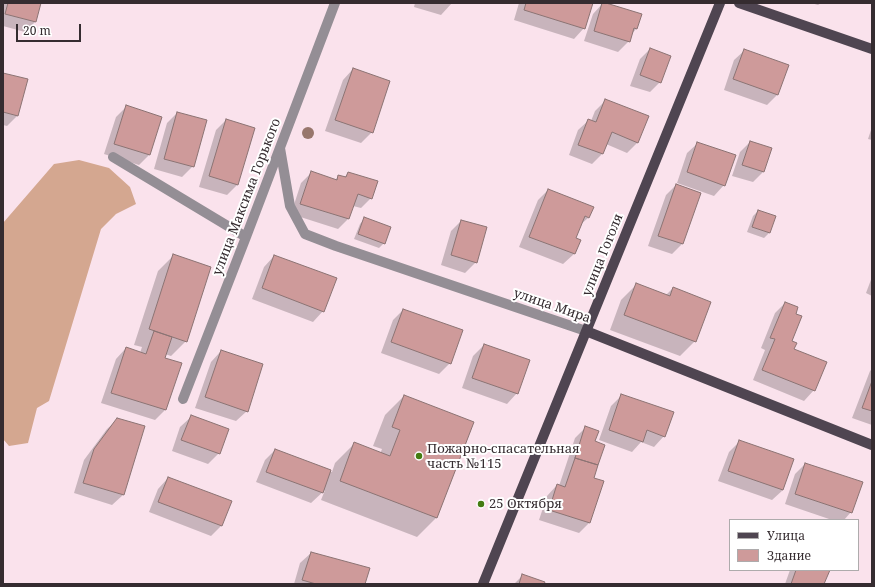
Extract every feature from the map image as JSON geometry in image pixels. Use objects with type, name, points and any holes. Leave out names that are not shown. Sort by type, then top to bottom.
[{"type":"main road","name":"улица Гоголя","points":[[483,584],[720,3]]},
{"type":"main road","points":[[739,3],[872,49]]},
{"type":"main road","name":"улица Мира","points":[[586,331],[872,445]]},
{"type":"street","name":"улица Максима Горького","points":[[183,399],[335,3]]},
{"type":"street","name":"улица Мира","points":[[280,148],[290,206],[305,234],[336,246],[586,331]]},
{"type":"street","points":[[113,157],[246,237]]},
{"type":"shaded area","points":[[79,160],[109,168],[130,187],[136,204],[116,214],[101,229],[49,401],[37,408],[28,443],[9,446],[3,439],[3,223],[54,164]]},
{"type":"building","points":[[8,3],[41,3],[36,22],[5,14]]},
{"type":"building","points":[[526,3],[593,3],[585,29],[524,10]]},
{"type":"building","points":[[602,3],[642,14],[637,29],[634,28],[630,42],[594,31]]},
{"type":"building","points":[[650,48],[671,56],[661,83],[640,75]]},
{"type":"building","points":[[744,49],[789,65],[778,95],[733,79]]},
{"type":"building","points":[[353,68],[390,81],[373,133],[335,120]]},
{"type":"building","points":[[3,73],[28,79],[18,116],[3,112]]},
{"type":"building","points":[[605,99],[649,116],[638,143],[612,132],[603,154],[578,145],[588,119],[596,122]]},
{"type":"building","points":[[126,105],[162,117],[150,155],[114,144]]},
{"type":"building","points":[[177,112],[207,120],[194,167],[164,159]]},
{"type":"building","points":[[226,119],[255,128],[238,185],[209,176]]},
{"type":"building","points":[[750,141],[772,148],[764,172],[742,165]]},
{"type":"building","points":[[697,142],[736,155],[725,186],[687,172]]},
{"type":"building","points":[[311,171],[337,180],[338,175],[346,177],[348,172],[378,181],[372,199],[358,194],[349,219],[300,204]]},
{"type":"building","points":[[676,184],[701,193],[683,244],[658,236]]},
{"type":"building","points":[[548,189],[594,207],[589,218],[585,216],[576,238],[581,240],[575,254],[529,237]]},
{"type":"building","points":[[758,210],[776,216],[770,233],[752,227]]},
{"type":"building","points":[[364,217],[391,227],[385,244],[358,234]]},
{"type":"building","points":[[461,220],[487,227],[477,263],[451,255]]},
{"type":"building","points":[[173,254],[211,267],[187,342],[149,329]]},
{"type":"building","points":[[274,255],[337,278],[324,312],[262,288]]},
{"type":"building","points":[[636,283],[670,296],[673,287],[711,302],[696,342],[624,315]]},
{"type":"building","points":[[785,302],[798,307],[796,314],[802,316],[792,341],[797,343],[794,349],[827,362],[815,391],[762,370],[775,339],[770,338]]},
{"type":"building","points":[[403,309],[463,330],[451,364],[391,342]]},
{"type":"building","points":[[154,331],[172,337],[165,358],[182,363],[166,410],[111,393],[126,347],[146,354]]},
{"type":"building","points":[[484,344],[530,360],[518,394],[472,378]]},
{"type":"building","points":[[221,350],[263,364],[248,412],[205,397]]},
{"type":"building","points":[[872,381],[872,411],[862,408]]},
{"type":"building","points":[[621,394],[674,412],[665,437],[647,430],[643,442],[609,430]]},
{"type":"building","points":[[404,395],[474,422],[437,518],[340,481],[354,442],[390,456],[400,430],[392,427]]},
{"type":"building","points":[[191,415],[229,429],[220,454],[181,440]]},
{"type":"building","points":[[117,418],[145,426],[124,495],[83,483],[94,449]]},
{"type":"building","points":[[585,426],[599,431],[595,441],[605,445],[598,465],[575,458]]},
{"type":"building","points":[[739,440],[794,459],[783,490],[728,471]]},
{"type":"building","points":[[275,449],[331,470],[323,493],[266,472]]},
{"type":"building","points":[[575,458],[598,465],[594,478],[604,481],[590,523],[549,510],[557,484],[565,487]]},
{"type":"building","points":[[805,463],[863,482],[852,513],[795,494]]},
{"type":"building","points":[[168,477],[232,501],[222,526],[158,502]]},
{"type":"building","points":[[311,552],[370,568],[365,584],[316,584],[302,580]]},
{"type":"building","points":[[796,571],[830,571],[824,584],[791,584]]},
{"type":"building","points":[[522,574],[545,582],[544,584],[519,584]]},
{"type":"place","name":"Пожарно-спасательная часть №115","points":[[419,456]]},
{"type":"place","name":"25 Октября","points":[[481,504]]}]
